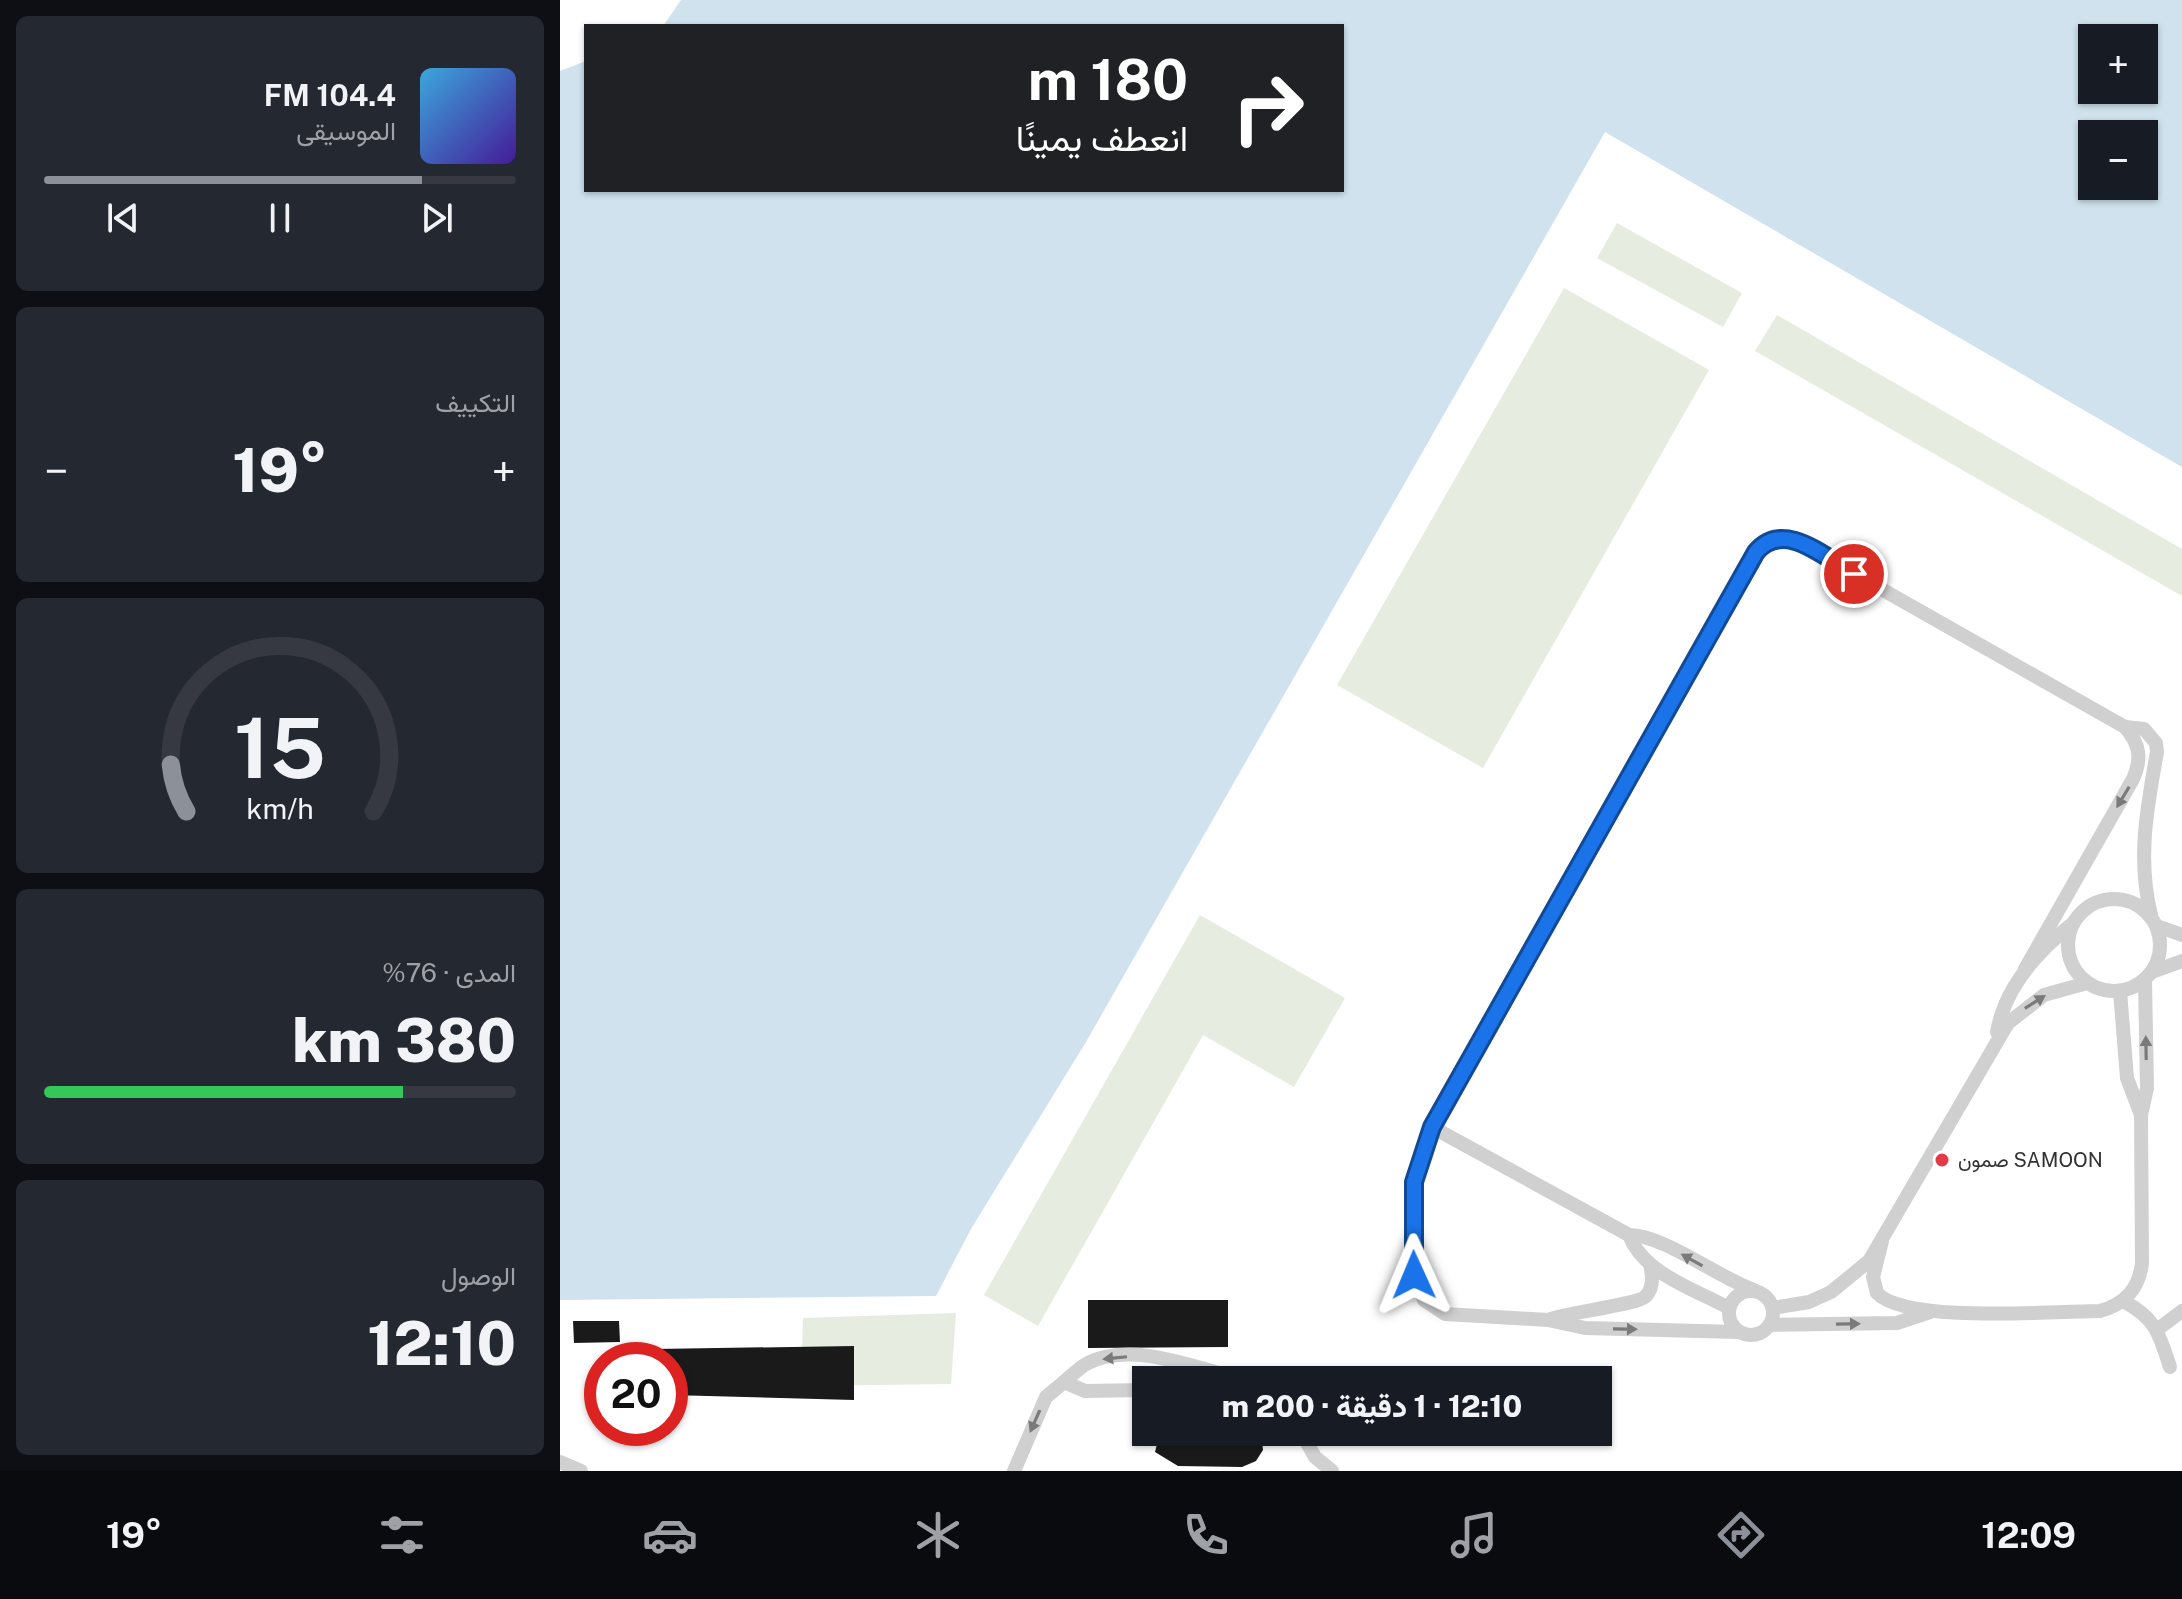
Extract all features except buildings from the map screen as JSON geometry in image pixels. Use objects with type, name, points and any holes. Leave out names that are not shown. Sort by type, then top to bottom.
[{"type":"lane","points":[[1882,1241],[1873,1277],[1877,1293],[1891,1303],[1930,1312],[2100,1311],[2123,1301],[2137,1284],[2142,1263],[2141,1115],[2147,1088],[2148,976],[2160,950],[2143,856],[2156,743],[2144,729],[2125,727],[1800,543],[1776,537],[1764,543],[1432,1127],[1418,1163],[1412,1201],[1417,1288],[1433,1308],[1445,1314],[1548,1320],[1576,1328],[1756,1335],[1770,1325],[1897,1323],[1930,1312]]},
{"type":"lane","points":[[1995,1041],[2002,1012],[2137,769],[2138,746],[2125,727]]},
{"type":"lane","points":[[2025,969],[2081,912],[2104,899],[2131,901],[2154,922],[2182,935]]},
{"type":"lane","points":[[2073,923],[2068,939],[2069,956],[2075,971],[2097,988],[2120,991],[2182,961]]},
{"type":"lane","points":[[1773,1308],[1809,1302],[1831,1292],[1869,1261],[2008,1023],[2044,995],[2087,983]]},
{"type":"lane","points":[[2120,991],[2128,1088],[2141,1115]]},
{"type":"lane","points":[[1432,1127],[1629,1235],[1651,1238],[1724,1278],[1754,1290],[1769,1299],[1773,1308],[1770,1325]]},
{"type":"lane","points":[[1629,1235],[1637,1252],[1650,1265],[1729,1308]]},
{"type":"lane","points":[[1548,1320],[1582,1310],[1637,1302],[1652,1286],[1650,1265]]},
{"type":"lane","points":[[1738,1332],[1728,1317],[1729,1308],[1738,1295],[1754,1290]]},
{"type":"lane","points":[[2123,1301],[2137,1308],[2158,1329],[2170,1367]]},
{"type":"lane","points":[[2158,1329],[2182,1311]]},
{"type":"lane","points":[[1014,1471],[1046,1397],[1088,1363],[1113,1356],[1161,1358],[1199,1366]]},
{"type":"lane","points":[[1064,1382],[1085,1391],[1132,1390]]},
{"type":"lane","points":[[1309,1446],[1315,1457],[1332,1471]]},
{"type":"lane","points":[[560,1462],[581,1471]]},
{"type":"shaded area","points":[[1617,223],[1742,293],[1723,327],[1597,258]]},
{"type":"shaded area","points":[[1564,288],[1709,370],[1483,768],[1337,685]]},
{"type":"shaded area","points":[[1777,315],[2182,549],[2182,596],[1755,351]]},
{"type":"shaded area","points":[[1200,915],[1345,998],[1294,1087],[1203,1035],[1038,1326],[984,1295]]},
{"type":"shaded area","points":[[956,1313],[951,1384],[801,1386],[803,1318]]},
{"type":"water","points":[[681,0],[2182,0],[2182,467],[1605,132],[1086,1042],[971,1229],[936,1296],[560,1300],[560,71],[584,62],[584,192],[1344,192],[1344,24],[664,24]]},
{"type":"place","name":"صمون SAMOON","points":[[1942,1160]]},
{"type":"route","points":[[1414,1275],[1414,1182],[1432,1127],[1756,552],[1776,537],[1789,538],[1854,574]]}]
